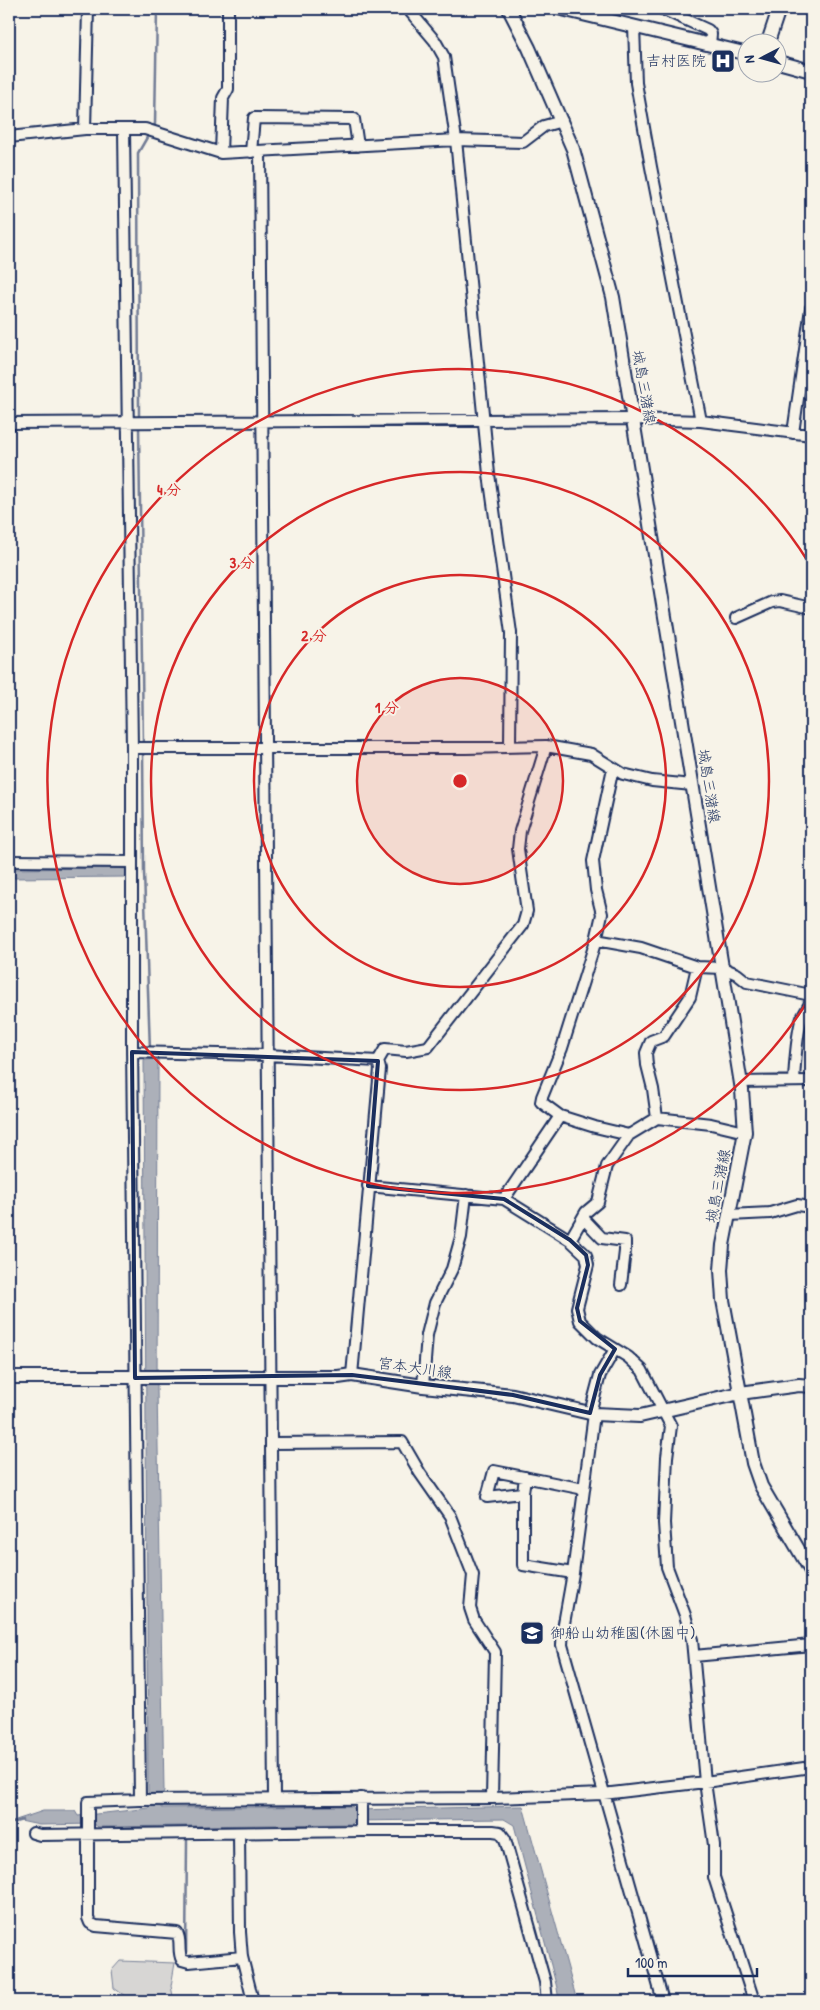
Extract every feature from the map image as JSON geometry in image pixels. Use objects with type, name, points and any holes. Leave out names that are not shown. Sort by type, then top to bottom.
[{"type":"main road","name":"城島三潴線","points":[[509,9],[529,48],[573,149],[613,298],[741,1082],[745,1132],[723,1245],[721,1270],[723,1300],[754,1463],[761,1486],[811,1571]]},
{"type":"main road","points":[[562,9],[738,52]]},
{"type":"main road","points":[[771,32],[779,9]]},
{"type":"main road","points":[[788,65],[811,71]]},
{"type":"main road","name":"宮本大川線","points":[[9,1377],[167,1378],[338,1377],[352,1375],[423,1386],[513,1395],[592,1413],[640,1416],[740,1393],[799,1385],[811,1386]]},
{"type":"street","points":[[85,129],[88,9]]},
{"type":"street","points":[[222,153],[223,98],[228,89],[228,9]]},
{"type":"street","points":[[408,9],[435,41],[444,57],[456,140],[489,474],[511,633],[510,745]]},
{"type":"street","points":[[662,9],[708,30],[711,34],[710,45]]},
{"type":"street","points":[[634,26],[636,83],[650,167],[701,421]]},
{"type":"street","points":[[274,1798],[262,421],[254,118],[354,119],[358,146]]},
{"type":"street","points":[[9,137],[85,129],[145,129],[222,153],[456,140],[523,142],[544,126],[562,121]]},
{"type":"street","points":[[124,130],[132,748],[132,1052],[144,1800]]},
{"type":"street","points":[[793,432],[811,308]]},
{"type":"street","points":[[9,423],[634,419],[701,421],[811,435]]},
{"type":"street","points":[[736,618],[772,602],[780,601],[811,608]]},
{"type":"street","points":[[132,748],[466,748],[510,745],[546,746],[591,754],[623,774],[652,781],[692,785]]},
{"type":"street","points":[[352,1375],[380,1069],[378,1061],[385,1049],[406,1051],[428,1047],[522,925],[527,911],[518,849],[520,831],[546,746]]},
{"type":"street","points":[[613,768],[593,861],[596,890],[602,914],[596,940],[562,1048],[541,1102],[560,1116],[629,1135]]},
{"type":"street","points":[[9,861],[131,870]]},
{"type":"street","points":[[596,940],[640,948],[697,967],[723,968],[747,982],[811,995],[810,1007],[803,1016],[797,1039],[794,1080]]},
{"type":"street","points":[[657,1118],[646,1054],[652,1042],[664,1036],[690,997],[697,967]]},
{"type":"street","points":[[132,1052],[267,1055],[378,1061]]},
{"type":"street","points":[[741,1082],[811,1081]]},
{"type":"street","points":[[504,1199],[560,1116]]},
{"type":"street","points":[[570,1240],[586,1212],[598,1202],[607,1166],[629,1135],[657,1118],[711,1124],[745,1132]]},
{"type":"street","points":[[368,1186],[504,1199],[570,1240],[586,1256],[588,1265],[577,1308],[580,1321],[597,1338],[628,1357],[642,1370],[671,1426],[667,1457],[664,1523],[667,1567],[692,1640],[705,1782],[714,1845],[714,1877],[754,2001]]},
{"type":"street","points":[[423,1386],[427,1335],[435,1303],[452,1269],[461,1237],[466,1195]]},
{"type":"street","points":[[729,1215],[770,1213],[797,1205],[811,1208]]},
{"type":"street","points":[[583,1218],[602,1238],[625,1241],[621,1285]]},
{"type":"street","points":[[615,1349],[600,1375],[592,1413],[584,1489],[562,1645],[663,2001]]},
{"type":"street","points":[[272,1443],[402,1442],[420,1473],[450,1516],[473,1575],[470,1608],[474,1620],[495,1652],[492,1798]]},
{"type":"street","points":[[523,1494],[487,1498],[494,1470],[584,1489]]},
{"type":"street","points":[[525,1477],[523,1494],[523,1565],[573,1573]]},
{"type":"street","points":[[694,1656],[811,1644]]},
{"type":"street","points":[[242,1957],[189,1962],[182,1960],[179,1956],[179,1936],[177,1932],[96,1926],[90,1923],[88,1918],[88,1802],[274,1798],[361,1803],[603,1794],[811,1767]]},
{"type":"street","points":[[361,1803],[361,1828]]},
{"type":"street","points":[[33,1833],[40,1835],[87,1832],[239,1833],[361,1828],[493,1830],[500,1832],[505,1838],[545,1982],[547,2001]]},
{"type":"street","points":[[239,1833],[242,1957],[253,2001]]},
{"type":"highlighted area","points":[[132,1052],[378,1061],[368,1186],[504,1199],[570,1240],[586,1255],[588,1265],[577,1308],[580,1321],[615,1349],[600,1375],[590,1413],[513,1395],[352,1375],[135,1378]]},
{"type":"shaded area","points":[[9,869],[128,869],[128,877],[9,878]]},
{"type":"shaded area","points":[[158,1059],[157,1389],[164,1791],[162,1795],[162,1808],[352,1806],[355,1810],[523,1806],[577,2001],[559,2001],[514,1825],[504,1819],[355,1821],[352,1824],[98,1827],[94,1824],[39,1825],[16,1820],[43,1811],[75,1811],[78,1816],[150,1808],[150,1795],[148,1792],[144,1060]]},
{"type":"shaded area","points":[[120,1961],[175,1963],[171,1986],[174,2001],[129,1999],[114,1988],[112,1970]]},
{"type":"waterway","points":[[152,129],[155,124],[157,9]]},
{"type":"waterway","points":[[139,420],[138,153],[149,134]]},
{"type":"waterway","points":[[139,426],[143,745]]},
{"type":"waterway","points":[[143,751],[144,872],[150,1050]]},
{"type":"waterway","points":[[9,1824],[22,1820]]},
{"type":"waterway","points":[[186,1956],[187,1840]]},
{"type":"place","name":"吉村医院","points":[[723,61]]},
{"type":"place","name":"御船山幼稚園(休園中)","points":[[532,1633]]}]
